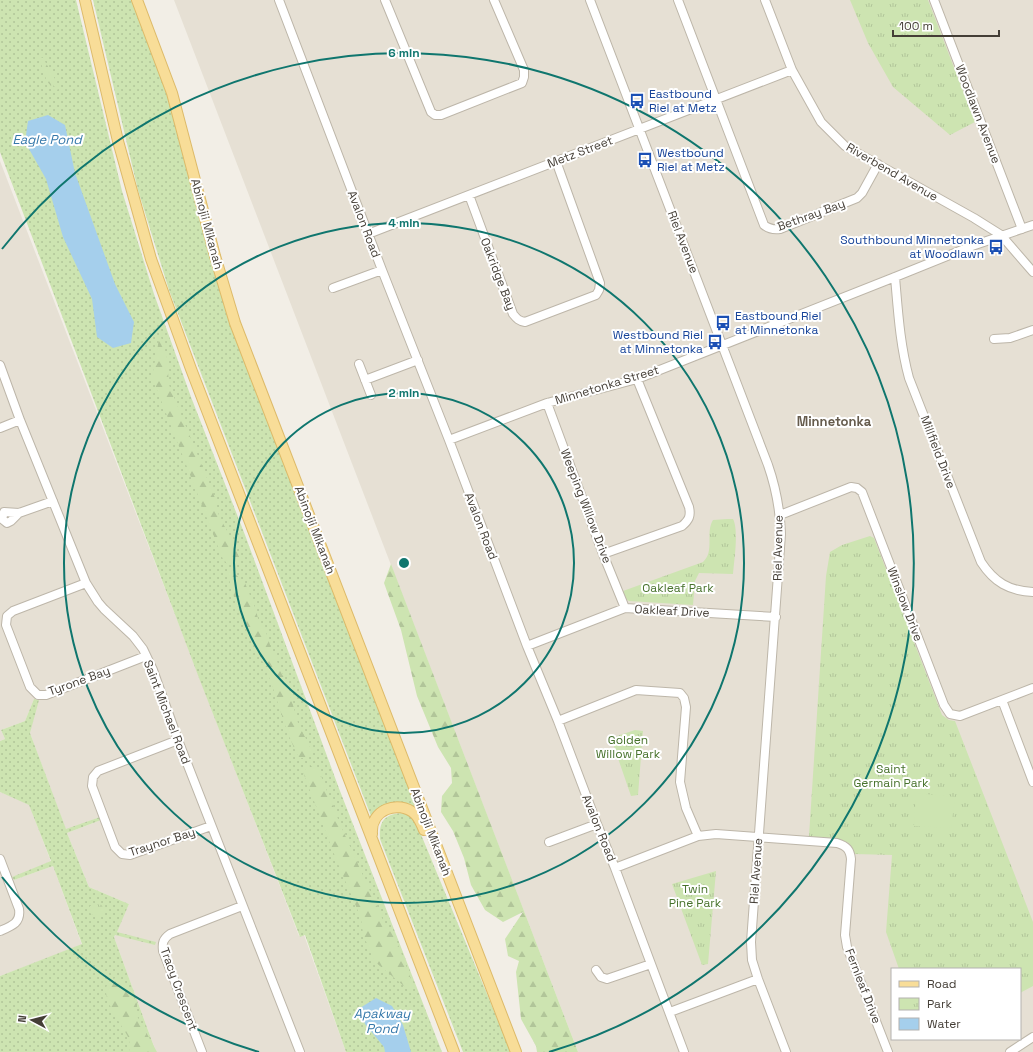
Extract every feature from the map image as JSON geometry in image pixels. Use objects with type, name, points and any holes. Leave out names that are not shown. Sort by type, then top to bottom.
[{"type":"main road","points":[[84,0],[118,141],[151,259],[194,376],[454,1052]]},
{"type":"main road","name":"Abinojii Mikanah","points":[[137,0],[172,92],[215,256],[235,322],[516,1052]]},
{"type":"main road","points":[[372,839],[371,827],[373,821],[381,812],[392,808],[398,808],[408,810],[415,814],[420,820],[443,878],[464,920]]},
{"type":"street","name":"Avalon Road","points":[[279,0],[527,646],[615,868],[684,1052]]},
{"type":"street","points":[[385,0],[431,112],[435,115],[440,115],[522,83],[524,70],[494,0]]},
{"type":"street","name":"Riel Avenue","points":[[590,0],[768,465],[775,487],[780,515],[781,534],[751,942],[752,960],[758,979],[786,1052]]},
{"type":"street","points":[[678,0],[716,100]]},
{"type":"street","name":"Riverbend Avenue","points":[[765,0],[792,70],[821,122],[846,146],[974,218],[1001,235]]},
{"type":"street","name":"Woodlawn Avenue","points":[[934,0],[1022,229]]},
{"type":"street","name":"Metz Street","points":[[368,234],[792,70]]},
{"type":"street","name":"Bethray Bay","points":[[716,100],[764,225],[768,228],[774,230],[780,229],[857,198],[862,193],[878,164]]},
{"type":"street","name":"Oakridge Bay","points":[[469,195],[513,314],[520,322],[525,322],[596,296],[600,283],[556,161]]},
{"type":"street","name":"Minnetonka Street","points":[[449,440],[547,403],[637,379],[972,246],[1033,225]]},
{"type":"street","points":[[1001,235],[1033,272]]},
{"type":"street","points":[[333,288],[382,270]]},
{"type":"street","name":"Millfield Drive","points":[[895,277],[903,358],[909,378],[981,562],[987,572],[996,580],[1011,588],[1033,592]]},
{"type":"street","points":[[994,338],[1010,338],[1033,330]]},
{"type":"street","points":[[365,380],[418,360]]},
{"type":"street","points":[[359,364],[371,395]]},
{"type":"street","name":"Saint Michael Road","points":[[0,365],[20,420],[86,583],[98,602],[133,636],[153,670],[211,826],[300,1052]]},
{"type":"street","points":[[603,554],[682,526],[688,521],[690,516],[689,507],[637,379]]},
{"type":"street","name":"Weeping Willow Drive","points":[[547,403],[603,554],[625,608]]},
{"type":"street","points":[[0,428],[20,420]]},
{"type":"street","name":"Winslow Drive","points":[[780,515],[851,487],[857,488],[862,492],[941,698],[950,714],[960,716],[1033,688]]},
{"type":"street","points":[[18,513],[53,501]]},
{"type":"street","name":"Tyrone Bay","points":[[86,583],[13,611],[7,616],[6,625],[30,687],[38,695],[46,695],[146,656]]},
{"type":"street","name":"Oakleaf Drive","points":[[527,646],[625,608],[776,617]]},
{"type":"street","points":[[558,721],[636,690],[680,692],[684,698],[686,707],[680,782],[686,808],[698,836]]},
{"type":"street","points":[[1002,700],[1033,782]]},
{"type":"street","name":"Traynor Bay","points":[[178,740],[98,771],[93,777],[92,786],[115,846],[122,854],[130,855],[211,826]]},
{"type":"street","points":[[549,842],[597,824]]},
{"type":"street","name":"Fernleaf Drive","points":[[615,868],[698,836],[716,834],[838,843],[844,845],[848,849],[851,859],[845,935],[847,947],[888,1052]]},
{"type":"street","points":[[0,859],[20,909],[19,920],[15,924],[0,931]]},
{"type":"street","name":"Tracy Crescent","points":[[202,1052],[163,951],[162,942],[165,937],[170,934],[242,906]]},
{"type":"street","points":[[596,970],[601,977],[607,979],[650,964]]},
{"type":"street","points":[[670,1012],[758,979]]},
{"type":"street","points":[[1010,1052],[1033,1037]]},
{"type":"shaded area","points":[[174,0],[1033,0],[1033,1052],[578,1052]]},
{"type":"shaded area","points":[[0,161],[299,936],[304,935],[346,1052],[156,1052],[114,937],[129,904],[89,887],[67,833],[101,820],[100,817],[66,830],[30,733],[34,699],[25,721],[1,730],[5,739],[0,741]]},
{"type":"shaded area","points":[[0,792],[29,804],[51,862],[13,877],[14,880],[53,866],[82,945],[0,976]]},
{"type":"green space","points":[[0,0],[76,0],[122,191],[154,294],[191,397],[245,535],[340,791],[442,1052],[346,1052],[305,935],[300,937],[199,678],[0,152]]},
{"type":"green space","points":[[93,0],[133,0],[169,93],[210,252],[418,809],[416,810],[404,804],[392,803],[381,807],[371,816],[169,290],[138,190]]},
{"type":"green space","points":[[850,0],[928,0],[975,122],[950,135],[893,87],[868,43]]},
{"type":"green space","points":[[40,57],[43,58],[59,86],[58,90],[52,84],[51,86],[46,80]]},
{"type":"green space","points":[[160,334],[167,358],[169,385],[215,498],[219,516],[240,559],[236,563],[229,564],[224,562],[152,377]]},
{"type":"green space","name":"Oakleaf Park","points":[[733,519],[736,530],[736,546],[733,574],[699,573],[695,581],[693,605],[629,601],[626,599],[623,591],[703,562],[707,558],[710,530],[713,520]]},
{"type":"green space","name":"Saint Germain Park","points":[[870,536],[874,538],[942,715],[949,720],[955,721],[1033,922],[1033,986],[1021,992],[1021,968],[899,968],[886,932],[892,855],[854,854],[849,843],[840,840],[809,836],[826,576],[830,552],[842,545]]},
{"type":"green space","points":[[391,564],[578,1052],[537,1052],[536,1046],[521,1019],[516,972],[519,961],[508,956],[505,939],[523,912],[503,922],[485,910],[471,885],[464,858],[453,831],[441,812],[442,796],[452,783],[451,768],[438,747],[417,696],[401,630],[384,583]]},
{"type":"green space","points":[[228,572],[235,574],[245,583],[256,610],[259,623],[265,629],[271,648],[284,677],[298,723],[313,753],[306,758],[299,758],[294,747],[266,669],[234,597]]},
{"type":"green space","points":[[34,699],[39,700],[30,733],[66,829],[100,817],[101,820],[67,833],[89,887],[129,904],[117,932],[156,942],[155,945],[115,935],[114,937],[156,1052],[0,1052],[0,976],[82,944],[53,866],[14,880],[12,877],[51,861],[29,805],[0,792],[0,741],[5,739],[1,730],[25,721]]},
{"type":"green space","name":"Golden Willow Park","points":[[635,730],[643,731],[638,795],[631,796],[611,738]]},
{"type":"green space","points":[[309,765],[319,771],[340,824],[386,927],[394,934],[414,987],[410,991],[374,961],[363,934],[361,918],[336,859],[303,772]]},
{"type":"green space","points":[[916,793],[955,797],[951,828],[914,826]]},
{"type":"green space","points":[[400,813],[409,815],[415,820],[511,1052],[463,1052],[380,839],[380,828],[383,821],[394,814]]},
{"type":"green space","name":"Twin Pine Park","points":[[716,871],[708,964],[702,965],[672,884]]},
{"type":"green space","points":[[96,904],[102,905],[105,915],[102,917],[91,914],[89,911],[90,906]]},
{"type":"green space","points":[[116,978],[122,980],[128,985],[137,1004],[137,1016],[157,1052],[129,1052],[130,1044],[128,1037],[110,1006],[107,997],[106,989],[109,982]]},
{"type":"water","name":"Eagle Pond","points":[[48,115],[65,125],[75,173],[115,284],[134,322],[131,343],[113,348],[97,337],[92,299],[63,237],[46,179],[25,142],[28,121]]},
{"type":"water","name":"Apakway Pond","points":[[376,998],[392,1006],[403,1025],[411,1052],[385,1052],[384,1047],[365,1024],[360,1008]]},
{"type":"place","name":"Eastbound Riel at Metz","points":[[637,101]]},
{"type":"place","name":"Westbound Riel at Metz","points":[[645,160]]},
{"type":"place","name":"Southbound Minnetonka at Woodlawn","points":[[996,247]]},
{"type":"place","name":"Eastbound Riel at Minnetonka","points":[[723,323]]},
{"type":"place","name":"Westbound Riel at Minnetonka","points":[[715,342]]},
{"type":"district","name":"Minnetonka","points":[[834,421]]}]
